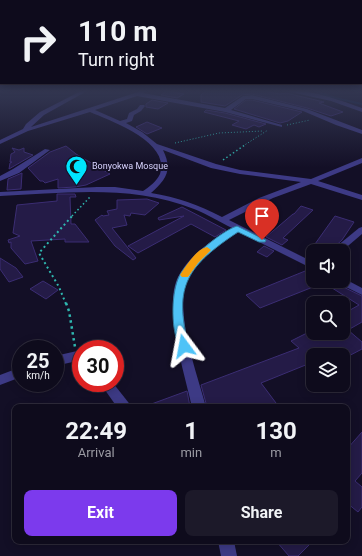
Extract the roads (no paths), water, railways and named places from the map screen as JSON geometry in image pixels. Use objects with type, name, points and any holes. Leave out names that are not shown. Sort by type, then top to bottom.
[{"type":"street","points":[[26,130],[29,123],[38,117]]},
{"type":"street","points":[[0,142],[26,130],[68,117]]},
{"type":"street","points":[[106,117],[143,135],[161,147],[214,166],[267,177],[311,181],[362,198]]},
{"type":"street","points":[[120,123],[130,120],[131,117]]},
{"type":"street","points":[[249,117],[280,126]]},
{"type":"street","points":[[321,117],[362,132]]},
{"type":"street","points":[[145,194],[158,182],[164,172],[164,160],[161,147]]},
{"type":"street","points":[[0,179],[16,171],[47,150]]},
{"type":"street","points":[[222,220],[259,201],[336,173],[362,160]]},
{"type":"street","points":[[0,194],[115,189],[183,202],[306,263]]},
{"type":"street","points":[[198,404],[180,332],[178,306],[182,278],[195,261],[211,246],[237,229]]},
{"type":"street","points":[[345,244],[362,230]]},
{"type":"street","points":[[350,285],[362,292]]},
{"type":"street","points":[[0,380],[12,375]]},
{"type":"street","points":[[113,392],[123,404]]},
{"type":"street","points":[[227,544],[230,556]]},
{"type":"place","name":"Bonyokwa Mosque","points":[[77,186]]}]
